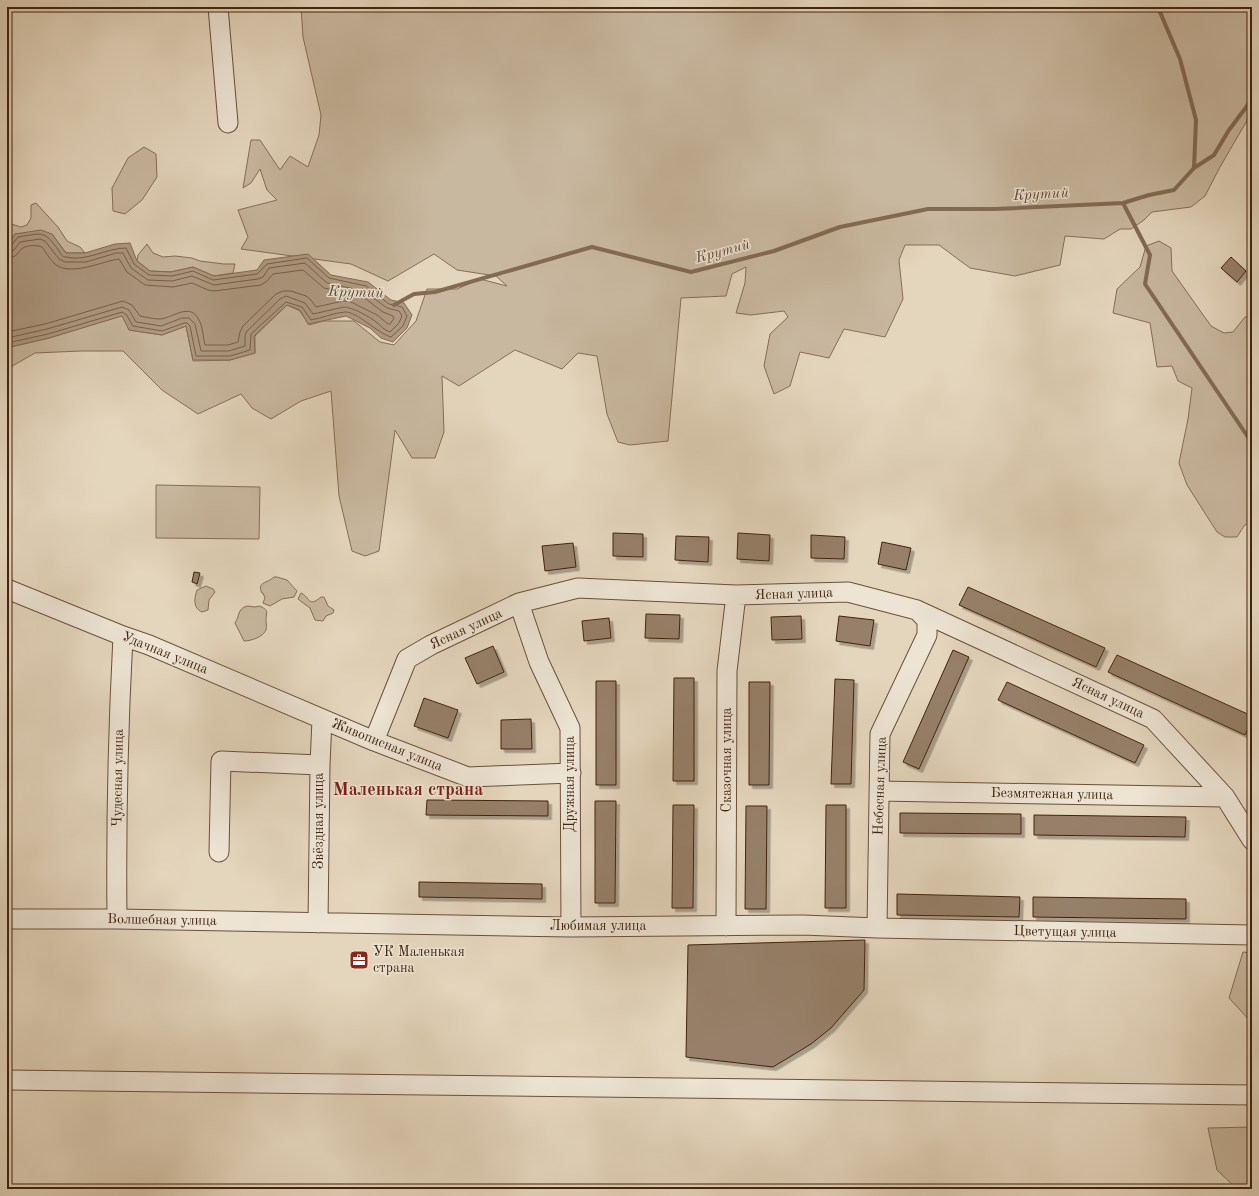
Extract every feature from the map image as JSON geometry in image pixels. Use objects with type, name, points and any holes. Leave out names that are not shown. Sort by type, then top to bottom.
[{"type":"street","points":[[218,7],[228,123]]},
{"type":"street","name":"Ясная улица","points":[[374,741],[407,659],[431,645],[519,603],[578,588],[736,595],[848,592],[917,610],[1153,719],[1225,797],[1252,840]]},
{"type":"street","name":"Удачная улица","points":[[7,589],[149,645],[322,720]]},
{"type":"street","name":"Сказочная улица","points":[[726,926],[727,671],[736,595]]},
{"type":"street","name":"Дружная улица","points":[[519,603],[539,662],[570,728],[571,927]]},
{"type":"street","name":"Небесная улица","points":[[877,928],[880,734],[927,635],[927,620],[917,610]]},
{"type":"street","name":"Чудесная улица","points":[[117,919],[116,852],[119,722],[123,636]]},
{"type":"street","name":"Живописная улица","points":[[322,720],[468,777],[571,773]]},
{"type":"street","name":"Звёздная улица","points":[[318,923],[322,720]]},
{"type":"street","points":[[219,852],[221,761],[320,765]]},
{"type":"street","name":"Безмятежная улица","points":[[879,791],[1225,797]]},
{"type":"street","name":"Волшебная улица","points":[[7,919],[117,919],[318,923]]},
{"type":"street","name":"Любимая улица","points":[[318,923],[571,927],[803,925],[877,928]]},
{"type":"street","name":"Цветущая улица","points":[[877,928],[1252,935]]},
{"type":"street","points":[[7,1080],[1252,1095]]},
{"type":"shaded area","points":[[301,7],[1252,7],[1252,112],[1205,196],[1191,207],[1152,212],[1131,229],[1120,229],[1104,239],[1065,236],[1060,265],[1015,276],[970,268],[939,245],[905,245],[899,260],[903,299],[885,337],[844,329],[829,358],[800,352],[790,386],[774,394],[764,366],[770,334],[788,317],[784,311],[751,315],[736,313],[745,283],[746,267],[732,274],[726,296],[681,298],[668,441],[630,445],[618,442],[607,414],[597,356],[578,353],[562,369],[515,350],[459,386],[442,376],[444,432],[435,458],[412,458],[395,430],[379,551],[365,556],[352,551],[339,496],[331,391],[301,401],[271,419],[252,408],[241,394],[198,414],[162,390],[123,351],[35,353],[7,369],[7,346],[10,347],[49,338],[123,315],[129,330],[162,335],[186,326],[193,361],[230,360],[255,353],[255,336],[287,305],[300,311],[309,325],[323,321],[354,321],[380,342],[394,345],[416,321],[427,289],[457,289],[480,279],[507,286],[496,276],[457,270],[434,254],[388,281],[351,264],[241,249],[248,237],[238,210],[277,200],[267,190],[260,169],[251,183],[243,188],[251,140],[260,140],[280,170],[290,156],[308,167],[319,135],[321,115],[303,37]]},
{"type":"shaded area","points":[[144,147],[156,154],[157,177],[142,200],[125,214],[113,211],[112,188],[128,158]]},
{"type":"shaded area","points":[[36,203],[58,227],[67,241],[80,247],[85,253],[66,253],[52,234],[15,234],[7,245],[7,228],[11,224],[21,227],[27,225],[31,218],[31,205]]},
{"type":"shaded area","points":[[1159,241],[1171,248],[1172,271],[1211,326],[1224,333],[1233,332],[1245,317],[1252,316],[1252,521],[1244,526],[1237,537],[1225,537],[1217,532],[1187,485],[1179,463],[1188,419],[1192,388],[1178,381],[1172,366],[1157,367],[1150,323],[1113,313],[1117,289],[1140,267],[1146,246]]},
{"type":"shaded area","points":[[147,244],[153,253],[163,257],[175,256],[192,258],[200,261],[235,264],[233,273],[214,276],[193,267],[171,272],[150,271],[137,261],[138,255]]},
{"type":"shaded area","points":[[156,485],[260,487],[259,539],[156,538]]},
{"type":"shaded area","points":[[274,577],[287,580],[297,591],[294,597],[282,599],[270,606],[263,603],[265,598],[260,587]]},
{"type":"shaded area","points":[[206,586],[213,589],[215,592],[209,600],[208,610],[202,612],[196,606],[195,597],[197,590]]},
{"type":"shaded area","points":[[301,593],[311,602],[324,597],[328,606],[334,610],[333,613],[326,616],[323,621],[315,620],[310,608],[298,599]]},
{"type":"shaded area","points":[[247,606],[259,606],[266,610],[266,630],[260,637],[244,641],[235,623],[240,611]]},
{"type":"shaded area","points":[[1243,952],[1252,953],[1252,1023],[1229,998]]},
{"type":"shaded area","points":[[1252,1127],[1252,1189],[1237,1189],[1217,1170],[1208,1128]]},
{"type":"water","points":[[41,230],[52,234],[66,253],[85,253],[115,244],[130,243],[137,261],[150,271],[171,272],[193,267],[214,276],[257,270],[264,260],[308,254],[331,275],[368,282],[391,300],[404,303],[412,315],[407,328],[393,342],[381,338],[370,328],[346,316],[308,324],[300,310],[287,305],[254,336],[255,353],[230,360],[193,360],[186,326],[162,335],[129,330],[122,316],[49,338],[10,347],[7,346],[7,245],[15,234]]},
{"type":"building","points":[[1231,257],[1246,271],[1237,282],[1221,268]]},
{"type":"building","points":[[613,533],[643,534],[643,557],[613,556]]},
{"type":"building","points":[[738,533],[770,535],[769,561],[737,559]]},
{"type":"building","points":[[811,535],[845,537],[844,559],[811,558]]},
{"type":"building","points":[[676,536],[709,537],[708,562],[675,560]]},
{"type":"building","points":[[882,542],[911,548],[906,570],[878,564]]},
{"type":"building","points":[[573,543],[576,567],[545,571],[542,546]]},
{"type":"building","points":[[194,572],[200,573],[197,584],[192,582]]},
{"type":"building","points":[[968,587],[1105,648],[1096,667],[959,605]]},
{"type":"building","points":[[646,614],[680,615],[679,639],[645,638]]},
{"type":"building","points":[[801,616],[802,639],[772,640],[771,617]]},
{"type":"building","points":[[839,616],[874,620],[870,646],[836,641]]},
{"type":"building","points":[[609,618],[611,638],[584,641],[582,621]]},
{"type":"building","points":[[493,646],[504,672],[477,684],[465,658]]},
{"type":"building","points":[[953,650],[969,657],[919,769],[903,762]]},
{"type":"building","points":[[1117,655],[1252,716],[1252,720],[1245,735],[1108,672]]},
{"type":"building","points":[[674,678],[694,678],[694,781],[673,781]]},
{"type":"building","points":[[835,679],[854,680],[851,784],[831,784]]},
{"type":"building","points":[[596,681],[616,681],[616,785],[596,785]]},
{"type":"building","points":[[749,682],[770,682],[769,785],[749,785]]},
{"type":"building","points":[[1007,682],[1144,745],[1135,763],[998,700]]},
{"type":"building","points":[[424,698],[458,710],[448,738],[414,726]]},
{"type":"building","points":[[531,719],[532,749],[501,749],[501,720]]},
{"type":"building","points":[[427,800],[548,801],[548,816],[426,815]]},
{"type":"building","points":[[595,801],[616,801],[615,903],[595,903]]},
{"type":"building","points":[[673,805],[694,805],[693,908],[672,908]]},
{"type":"building","points":[[826,805],[846,805],[846,908],[825,908]]},
{"type":"building","points":[[746,806],[767,806],[766,909],[745,909]]},
{"type":"building","points":[[900,813],[1021,814],[1021,834],[900,833]]},
{"type":"building","points":[[1034,815],[1186,817],[1185,837],[1034,835]]},
{"type":"building","points":[[419,882],[542,884],[542,899],[419,897]]},
{"type":"building","points":[[897,894],[1020,897],[1019,917],[897,915]]},
{"type":"building","points":[[1033,897],[1186,899],[1186,919],[1033,917]]},
{"type":"building","points":[[865,940],[864,990],[831,1028],[811,1044],[773,1067],[686,1057],[688,945]]},
{"type":"waterway","points":[[1160,7],[1160,12],[1180,59],[1196,120],[1194,168]]},
{"type":"waterway","points":[[1123,203],[1149,195],[1174,190],[1194,168],[1214,155],[1252,97]]},
{"type":"waterway","name":"Крутий","points":[[394,305],[414,294],[435,292],[592,247],[691,272],[774,251],[840,227],[928,209],[996,209],[1123,203],[1150,255],[1145,284],[1252,443]]},
{"type":"place","name":"УК Маленькая страна","points":[[359,960]]},
{"type":"district","name":"Маленькая страна","points":[[408,790]]}]
